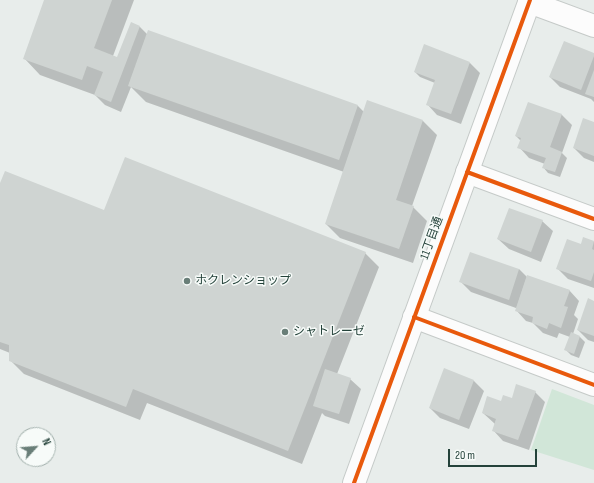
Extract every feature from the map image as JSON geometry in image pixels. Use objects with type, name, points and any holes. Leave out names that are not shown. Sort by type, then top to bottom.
[{"type":"street","points":[[530,1],[594,26]]},
{"type":"street","name":"11丁目通","points":[[354,483],[530,1]]},
{"type":"street","points":[[467,172],[594,219]]},
{"type":"street","points":[[414,317],[594,385]]},
{"type":"green space","points":[[552,389],[594,405],[594,470],[531,450]]},
{"type":"building","points":[[44,0],[112,0],[94,48],[117,57],[131,22],[140,26],[111,102],[94,95],[103,72],[87,66],[82,80],[23,59]]},
{"type":"building","points":[[148,30],[358,105],[339,160],[128,86]]},
{"type":"building","points":[[564,41],[594,53],[581,90],[549,77]]},
{"type":"building","points":[[424,44],[470,62],[451,114],[426,105],[435,80],[414,72]]},
{"type":"building","points":[[594,70],[594,97],[585,94]]},
{"type":"building","points":[[367,100],[423,120],[396,200],[414,206],[399,249],[325,224]]},
{"type":"building","points":[[528,102],[562,114],[550,147],[562,152],[555,172],[542,168],[546,158],[517,148],[521,138],[515,136]]},
{"type":"building","points":[[583,118],[594,122],[594,156],[573,148]]},
{"type":"building","points":[[125,157],[366,252],[288,451],[133,389],[126,407],[9,361],[9,345],[0,342],[0,183],[5,171],[104,210]]},
{"type":"building","points":[[509,208],[543,220],[531,252],[497,239]]},
{"type":"building","points":[[583,237],[594,241],[592,249],[594,250],[594,272],[591,281],[556,269],[567,239],[581,244]]},
{"type":"building","points":[[470,252],[519,269],[509,300],[459,282]]},
{"type":"building","points":[[527,275],[570,290],[564,306],[568,307],[561,328],[549,323],[547,329],[532,323],[533,317],[515,311]]},
{"type":"building","points":[[588,298],[594,301],[594,336],[577,330]]},
{"type":"building","points":[[571,332],[580,336],[574,354],[564,350]]},
{"type":"building","points":[[444,368],[474,380],[459,420],[429,408]]},
{"type":"building","points":[[325,369],[351,378],[339,414],[313,406]]},
{"type":"building","points":[[516,384],[536,391],[518,440],[492,431],[496,419],[482,413],[487,396],[501,401],[503,395],[512,398]]},
{"type":"cycle path","points":[[354,483],[530,0]]},
{"type":"cycle path","points":[[467,172],[594,219]]},
{"type":"cycle path","points":[[414,317],[594,385]]},
{"type":"place","name":"ホクレンショップ","points":[[187,281]]},
{"type":"place","name":"シャトレーゼ","points":[[285,332]]}]
